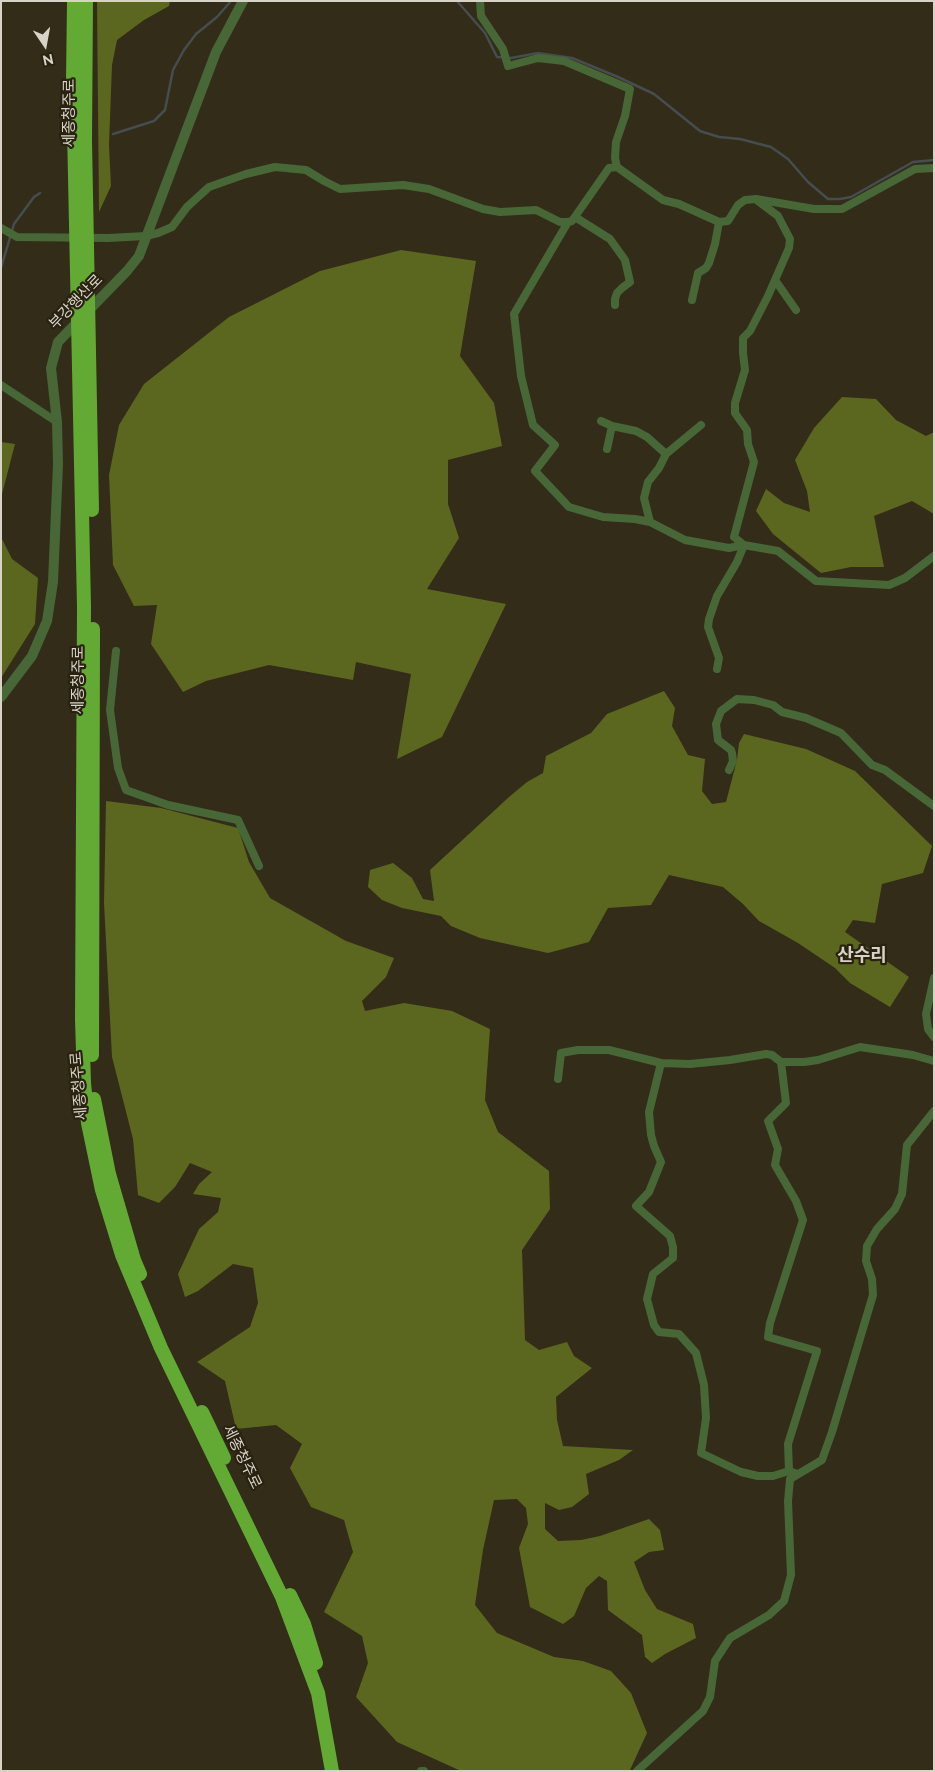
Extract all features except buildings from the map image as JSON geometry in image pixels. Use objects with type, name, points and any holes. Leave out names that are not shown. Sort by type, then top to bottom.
[{"type":"highway","name":"세종청주로","points":[[74,1],[73,81],[80,193]]},
{"type":"highway","name":"세종청주로","points":[[80,193],[86,1]]},
{"type":"highway","points":[[80,193],[84,354]]},
{"type":"highway","name":"세종청주로","points":[[84,354],[82,1019],[84,1083],[88,1123],[102,1190],[122,1255],[161,1348],[282,1596],[318,1693],[332,1771]]},
{"type":"highway","name":"세종청주로","points":[[84,354],[94,689],[92,1045],[94,1104],[109,1174],[134,1260],[170,1349],[304,1624],[329,1705],[341,1771]]},
{"type":"street","name":"부강행산로","points":[[1,697],[32,656],[47,621],[53,582],[58,464],[57,422],[51,368],[58,342],[140,256],[216,52],[243,1]]},
{"type":"street","points":[[480,1],[481,16],[503,49],[508,66],[538,58],[564,61],[630,89],[625,116],[616,142],[615,158],[617,167],[663,200],[679,204],[720,222],[728,221],[738,205],[745,200],[756,199],[814,209],[842,210],[915,169],[934,168]]},
{"type":"street","points":[[4,229],[16,236],[108,238],[146,236],[172,227],[187,207],[209,187],[246,174],[275,167],[306,170],[340,189],[403,185],[429,189],[483,209],[500,212],[536,210],[560,222],[571,220],[610,239],[625,260],[630,282],[618,294],[615,299],[615,305]]},
{"type":"street","points":[[617,167],[609,168],[571,220],[514,314],[521,376],[533,425],[554,445],[535,471],[569,506],[603,517],[650,522],[685,540],[729,548],[744,545],[778,551],[816,581],[889,585],[905,578],[934,556]]},
{"type":"street","points":[[744,545],[734,538],[754,462],[748,444],[747,430],[735,413],[735,403],[745,370],[742,353],[743,338],[750,331],[775,280],[790,240],[778,216],[756,199]]},
{"type":"street","points":[[692,300],[698,273],[706,268],[709,263],[720,222]]},
{"type":"street","points":[[775,280],[796,310]]},
{"type":"street","points":[[1,385],[57,422]]},
{"type":"street","points":[[601,421],[612,426],[636,431],[647,437],[666,454]]},
{"type":"street","points":[[650,522],[644,498],[648,482],[659,468],[666,454],[701,425]]},
{"type":"street","points":[[607,449],[612,426]]},
{"type":"street","points":[[717,669],[719,658],[708,627],[709,619],[717,596],[737,562],[744,545]]},
{"type":"street","points":[[116,651],[110,710],[118,768],[126,790],[168,805],[238,820],[259,866]]},
{"type":"street","points":[[729,770],[733,761],[732,753],[731,750],[718,740],[716,724],[721,711],[737,699],[754,700],[773,705],[782,712],[806,718],[841,733],[872,766],[885,770],[934,806]]},
{"type":"street","points":[[934,978],[926,1014],[928,1029],[934,1037]]},
{"type":"street","points":[[558,1079],[561,1053],[578,1050],[609,1050],[661,1063],[690,1064],[766,1054],[772,1055],[781,1062],[818,1060],[860,1047],[913,1054],[934,1061]]},
{"type":"street","points":[[637,1771],[703,1711],[710,1697],[715,1661],[730,1638],[769,1615],[784,1601],[791,1575],[788,1501],[790,1479],[793,1473],[788,1444],[817,1351],[768,1338],[770,1323],[804,1220],[796,1201],[775,1165],[778,1149],[768,1121],[786,1103],[781,1062]]},
{"type":"street","points":[[661,1063],[649,1112],[652,1140],[661,1162],[649,1192],[636,1206],[670,1236],[673,1247],[673,1258],[652,1274],[648,1299],[654,1325],[659,1332],[679,1334],[696,1353],[704,1385],[706,1418],[701,1453],[741,1472],[758,1476],[793,1473],[822,1460],[873,1295],[872,1279],[866,1261],[867,1246],[877,1229],[895,1209],[902,1194],[907,1145],[934,1111]]},
{"type":"green space","points":[[97,1],[170,1],[169,6],[144,20],[117,40],[112,65],[109,145],[111,186],[99,212]]},
{"type":"green space","points":[[401,250],[476,261],[460,356],[494,403],[502,446],[448,460],[448,504],[459,538],[427,589],[506,604],[442,737],[397,759],[411,674],[356,662],[353,680],[269,665],[206,681],[183,692],[151,644],[157,605],[134,606],[113,565],[109,475],[119,425],[144,384],[229,317],[320,271]]},
{"type":"green space","points":[[842,397],[876,399],[896,420],[926,436],[934,432],[934,514],[912,501],[874,516],[884,567],[851,567],[821,573],[773,534],[756,511],[766,489],[784,503],[810,512],[807,491],[795,460],[814,428]]},
{"type":"green space","points":[[1,442],[15,444],[1,498]]},
{"type":"green space","points":[[1,537],[12,559],[38,578],[35,624],[1,678]]},
{"type":"green space","points":[[664,691],[675,708],[672,726],[688,755],[705,759],[702,791],[712,804],[726,802],[737,760],[739,743],[744,734],[806,749],[855,771],[932,846],[923,873],[882,884],[875,923],[853,920],[845,932],[909,977],[890,1007],[850,983],[835,968],[798,943],[759,921],[723,887],[669,875],[651,905],[608,908],[589,942],[548,953],[480,938],[451,926],[441,916],[402,908],[382,900],[368,887],[370,870],[393,863],[412,878],[423,899],[434,901],[430,870],[509,797],[527,782],[543,773],[546,756],[591,733],[607,714]]},
{"type":"green space","points":[[106,801],[161,808],[238,828],[249,862],[270,898],[346,941],[394,958],[386,977],[362,1001],[365,1011],[404,1003],[452,1011],[490,1029],[485,1100],[498,1132],[549,1171],[550,1209],[522,1250],[525,1340],[539,1350],[567,1342],[574,1356],[592,1368],[556,1397],[557,1420],[563,1446],[633,1450],[619,1460],[586,1474],[589,1494],[572,1507],[559,1510],[545,1503],[545,1529],[558,1541],[581,1540],[600,1536],[649,1519],[660,1530],[664,1550],[649,1552],[634,1562],[645,1590],[657,1609],[693,1624],[696,1638],[652,1663],[645,1657],[642,1635],[608,1610],[607,1581],[599,1576],[586,1588],[574,1616],[563,1624],[530,1607],[519,1548],[528,1524],[526,1508],[517,1499],[494,1500],[483,1550],[475,1605],[497,1633],[554,1657],[583,1661],[611,1671],[631,1693],[647,1733],[630,1770],[461,1771],[397,1742],[356,1697],[368,1663],[362,1636],[324,1612],[353,1552],[344,1520],[311,1507],[290,1468],[302,1444],[276,1425],[236,1429],[225,1381],[197,1362],[250,1327],[258,1303],[253,1268],[233,1264],[198,1291],[185,1297],[178,1274],[199,1229],[218,1212],[221,1198],[193,1194],[199,1184],[212,1172],[190,1163],[175,1187],[159,1203],[138,1195],[133,1139],[112,1057],[104,903]]},
{"type":"waterway","points":[[113,134],[154,121],[165,110],[173,70],[184,50],[196,34],[217,17],[231,1]]},
{"type":"waterway","points":[[457,1],[485,33],[497,57],[511,58],[538,53],[572,58],[618,77],[654,94],[700,131],[719,137],[740,139],[771,147],[788,159],[808,182],[828,199],[851,197],[913,162],[934,160]]},
{"type":"waterway","points":[[1,268],[14,224],[34,197],[40,193]]},
{"type":"district","name":"산수리","points":[[862,956]]}]
